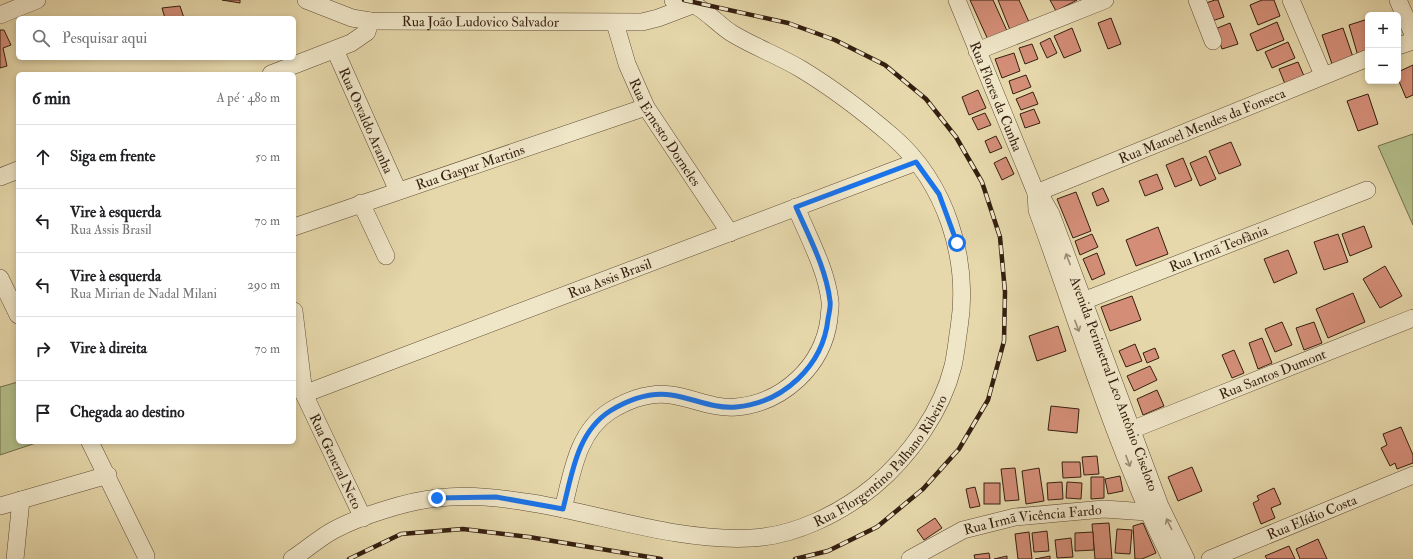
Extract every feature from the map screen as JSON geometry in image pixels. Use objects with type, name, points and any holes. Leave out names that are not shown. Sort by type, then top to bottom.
[{"type":"street","points":[[0,15],[37,0]]},
{"type":"street","name":"Rua João Ludovico Salvador","points":[[306,0],[345,16],[370,21],[615,23],[642,22],[658,18],[699,2]]},
{"type":"street","name":"Rua Florgentino Palhano Ribeiro","points":[[292,559],[333,530],[384,510],[437,498],[496,497],[563,509],[688,535],[754,538],[794,530],[828,516],[862,496],[892,471],[917,440],[937,406],[953,367],[963,306],[957,243],[939,194],[916,162],[897,140],[853,102],[800,69],[732,33],[699,2],[673,0]]},
{"type":"street","name":"Rua Flores da Cunha","points":[[956,0],[1040,203]]},
{"type":"street","points":[[977,51],[1105,0]]},
{"type":"street","points":[[1197,0],[1213,41]]},
{"type":"street","points":[[1291,0],[1323,75]]},
{"type":"street","points":[[1398,0],[1413,34]]},
{"type":"street","points":[[275,72],[351,43],[367,32],[370,21]]},
{"type":"street","name":"Rua Ernesto Dorneles","points":[[615,23],[627,64],[646,107],[730,233]]},
{"type":"street","points":[[1401,45],[1413,41]]},
{"type":"street","name":"Rua Osvaldo Aranha","points":[[335,50],[398,191]]},
{"type":"street","name":"Rua Manoel Mendes da Fonseca","points":[[1040,203],[1323,75],[1365,59]]},
{"type":"street","name":"Rua Gaspar Martins","points":[[296,226],[646,107]]},
{"type":"street","name":"Rua Assis Brasil","points":[[304,394],[916,162]]},
{"type":"street","points":[[0,177],[16,171]]},
{"type":"street","name":"Rua Irmã Teofânia","points":[[1077,304],[1367,190]]},
{"type":"street","points":[[361,203],[386,256]]},
{"type":"street","name":"Avenida Perimetral Leo Antônio Ciseloto","points":[[1040,203],[1154,509],[1171,559]]},
{"type":"street","points":[[563,509],[576,458],[582,442],[594,426],[615,408],[627,401],[647,396],[670,395],[715,406],[736,407],[762,401],[788,388],[804,374],[818,355],[827,331],[830,302],[824,274],[796,207]]},
{"type":"street","points":[[0,278],[16,311]]},
{"type":"street","name":"Rua Santos Dumont","points":[[1125,433],[1413,318]]},
{"type":"street","name":"Rua General Neto","points":[[296,328],[304,394],[363,518]]},
{"type":"street","points":[[91,444],[108,475],[146,556],[146,559]]},
{"type":"street","points":[[0,506],[108,475]]},
{"type":"street","name":"Rua Elídio Costa","points":[[1210,559],[1413,475]]},
{"type":"street","points":[[15,559],[22,500]]},
{"type":"street","name":"Rua Irmã Vicência Fardo","points":[[910,559],[963,530],[1015,517],[1104,509],[1154,509]]},
{"type":"street","name":"Avenida Perimetral Leo Antônio Ciseloto","points":[[1154,509],[1186,559]]},
{"type":"green space","points":[[1413,134],[1413,225],[1378,146]]},
{"type":"green space","points":[[16,383],[16,444],[33,444],[0,455],[0,387]]},
{"type":"building","points":[[222,0],[240,0],[240,3]]},
{"type":"building","points":[[970,0],[993,0],[1008,33],[989,42]]},
{"type":"building","points":[[998,0],[1019,0],[1029,22],[1010,30]]},
{"type":"building","points":[[1050,0],[1077,0],[1056,11]]},
{"type":"building","points":[[1218,0],[1224,17],[1212,21],[1206,3]]},
{"type":"building","points":[[1262,0],[1274,0],[1280,16],[1258,25],[1250,5]]},
{"type":"building","points":[[180,6],[183,16],[164,16],[162,8]]},
{"type":"building","points":[[1111,18],[1121,44],[1108,49],[1098,23]]},
{"type":"building","points":[[1365,20],[1365,53],[1358,56],[1349,25]]},
{"type":"building","points":[[1277,22],[1284,40],[1257,51],[1250,34]]},
{"type":"building","points":[[1230,23],[1238,44],[1222,49],[1215,29]]},
{"type":"building","points":[[1072,28],[1081,51],[1064,58],[1054,36]]},
{"type":"building","points":[[1343,28],[1353,57],[1332,64],[1322,35]]},
{"type":"building","points":[[0,30],[4,30],[11,45],[3,48],[7,66],[0,68]]},
{"type":"building","points":[[1050,38],[1057,53],[1047,58],[1040,43]]},
{"type":"building","points":[[1288,42],[1295,58],[1272,68],[1265,52]]},
{"type":"building","points":[[1032,44],[1038,59],[1025,64],[1019,48]]},
{"type":"building","points":[[1014,53],[1020,71],[1002,78],[995,59]]},
{"type":"building","points":[[1298,62],[1304,76],[1285,84],[1279,69]]},
{"type":"building","points":[[1413,65],[1413,95],[1406,98],[1400,84],[1401,71]]},
{"type":"building","points":[[1026,75],[1031,87],[1013,94],[1009,81]]},
{"type":"building","points":[[978,90],[986,108],[969,115],[962,97]]},
{"type":"building","points":[[1033,92],[1038,104],[1021,110],[1016,99]]},
{"type":"building","points":[[1368,94],[1378,124],[1358,131],[1347,101]]},
{"type":"building","points":[[1034,109],[1040,123],[1025,128],[1020,114]]},
{"type":"building","points":[[985,113],[991,125],[978,130],[972,118]]},
{"type":"building","points":[[996,136],[1002,148],[990,153],[985,141]]},
{"type":"building","points":[[1231,142],[1241,165],[1219,174],[1209,151]]},
{"type":"building","points":[[1206,156],[1216,179],[1200,186],[1190,163]]},
{"type":"building","points":[[1006,157],[1014,174],[1002,180],[994,163]]},
{"type":"building","points":[[1183,158],[1192,180],[1175,187],[1166,165]]},
{"type":"building","points":[[1157,174],[1163,189],[1145,196],[1139,181]]},
{"type":"building","points":[[1103,188],[1109,201],[1097,206],[1092,193]]},
{"type":"building","points":[[1076,192],[1091,231],[1073,238],[1057,199]]},
{"type":"building","points":[[1364,226],[1372,247],[1350,256],[1342,234]]},
{"type":"building","points":[[1158,227],[1168,254],[1136,266],[1126,240]]},
{"type":"building","points":[[1092,234],[1098,247],[1080,255],[1075,241]]},
{"type":"building","points":[[1338,234],[1348,262],[1324,270],[1314,242]]},
{"type":"building","points":[[1288,250],[1297,273],[1274,283],[1264,259]]},
{"type":"building","points":[[1097,253],[1105,274],[1092,280],[1083,259]]},
{"type":"building","points":[[1385,266],[1402,296],[1380,308],[1363,279]]},
{"type":"building","points":[[1353,293],[1365,322],[1328,338],[1316,309]]},
{"type":"building","points":[[1132,296],[1141,320],[1110,331],[1101,307]]},
{"type":"building","points":[[1282,322],[1292,345],[1275,352],[1265,329]]},
{"type":"building","points":[[1314,322],[1322,343],[1304,350],[1296,328]]},
{"type":"building","points":[[1058,326],[1066,351],[1037,361],[1029,336]]},
{"type":"building","points":[[1262,338],[1272,363],[1258,369],[1249,343]]},
{"type":"building","points":[[1135,344],[1142,361],[1126,367],[1119,351]]},
{"type":"building","points":[[1155,348],[1159,358],[1147,363],[1143,353]]},
{"type":"building","points":[[1234,350],[1244,373],[1232,378],[1222,355]]},
{"type":"building","points":[[1150,366],[1157,380],[1134,391],[1127,376]]},
{"type":"building","points":[[1157,390],[1164,406],[1143,415],[1137,399]]},
{"type":"building","points":[[1051,406],[1079,409],[1077,433],[1048,430]]},
{"type":"building","points":[[1401,427],[1413,455],[1413,463],[1397,469],[1395,463],[1390,466],[1381,448],[1387,445],[1383,434]]},
{"type":"building","points":[[1097,456],[1099,474],[1084,475],[1082,457]]},
{"type":"building","points":[[1062,462],[1080,462],[1081,477],[1063,478]]},
{"type":"building","points":[[1192,467],[1202,491],[1178,501],[1168,477]]},
{"type":"building","points":[[1015,468],[1019,500],[1005,501],[1001,469]]},
{"type":"building","points":[[1039,468],[1044,501],[1026,504],[1022,471]]},
{"type":"building","points":[[1120,476],[1123,491],[1108,494],[1105,479]]},
{"type":"building","points":[[1091,477],[1104,477],[1104,498],[1091,499]]},
{"type":"building","points":[[1062,482],[1063,499],[1048,500],[1047,483]]},
{"type":"building","points":[[1067,482],[1082,483],[1081,499],[1066,498]]},
{"type":"building","points":[[984,483],[1000,483],[1000,504],[984,504]]},
{"type":"building","points":[[975,487],[980,506],[970,508],[966,489]]},
{"type":"building","points":[[1274,488],[1281,504],[1271,508],[1275,518],[1261,524],[1253,503],[1259,500],[1257,496]]},
{"type":"building","points":[[935,518],[942,528],[924,540],[917,530]]},
{"type":"building","points":[[1109,523],[1112,559],[1095,559],[1092,524]]},
{"type":"building","points":[[1143,523],[1156,553],[1142,559],[1135,559],[1133,526]]},
{"type":"building","points":[[1117,529],[1132,530],[1130,554],[1115,553]]},
{"type":"building","points":[[1047,531],[1049,551],[1034,552],[1032,533]]},
{"type":"building","points":[[1029,532],[1032,559],[1018,559],[1015,534]]},
{"type":"building","points":[[1093,532],[1094,550],[1075,551],[1075,533]]},
{"type":"building","points":[[1071,538],[1073,557],[1057,558],[1055,540]]},
{"type":"building","points":[[1318,539],[1327,559],[1300,559],[1296,549]]},
{"type":"building","points":[[1289,546],[1295,559],[1267,559],[1265,556]]},
{"type":"building","points":[[989,553],[990,559],[975,559],[974,555]]},
{"type":"building","points":[[1007,556],[1007,559],[994,559]]},
{"type":"building","points":[[1050,556],[1050,559],[1035,559]]},
{"type":"railway","points":[[684,0],[788,23],[835,40],[885,65],[926,99],[956,137],[982,182],[1000,237],[1005,292],[1004,341],[988,400],[959,449],[923,489],[877,527],[828,551],[795,559]]},
{"type":"railway","points":[[349,559],[401,534],[463,529],[529,537],[661,559]]},
{"type":"route","points":[[437,498],[496,497],[563,509],[576,458],[582,442],[594,426],[609,412],[627,401],[647,396],[670,395],[715,406],[736,407],[762,401],[788,388],[804,374],[818,355],[827,331],[830,302],[824,274],[796,207],[916,162],[939,194],[957,243]]}]
